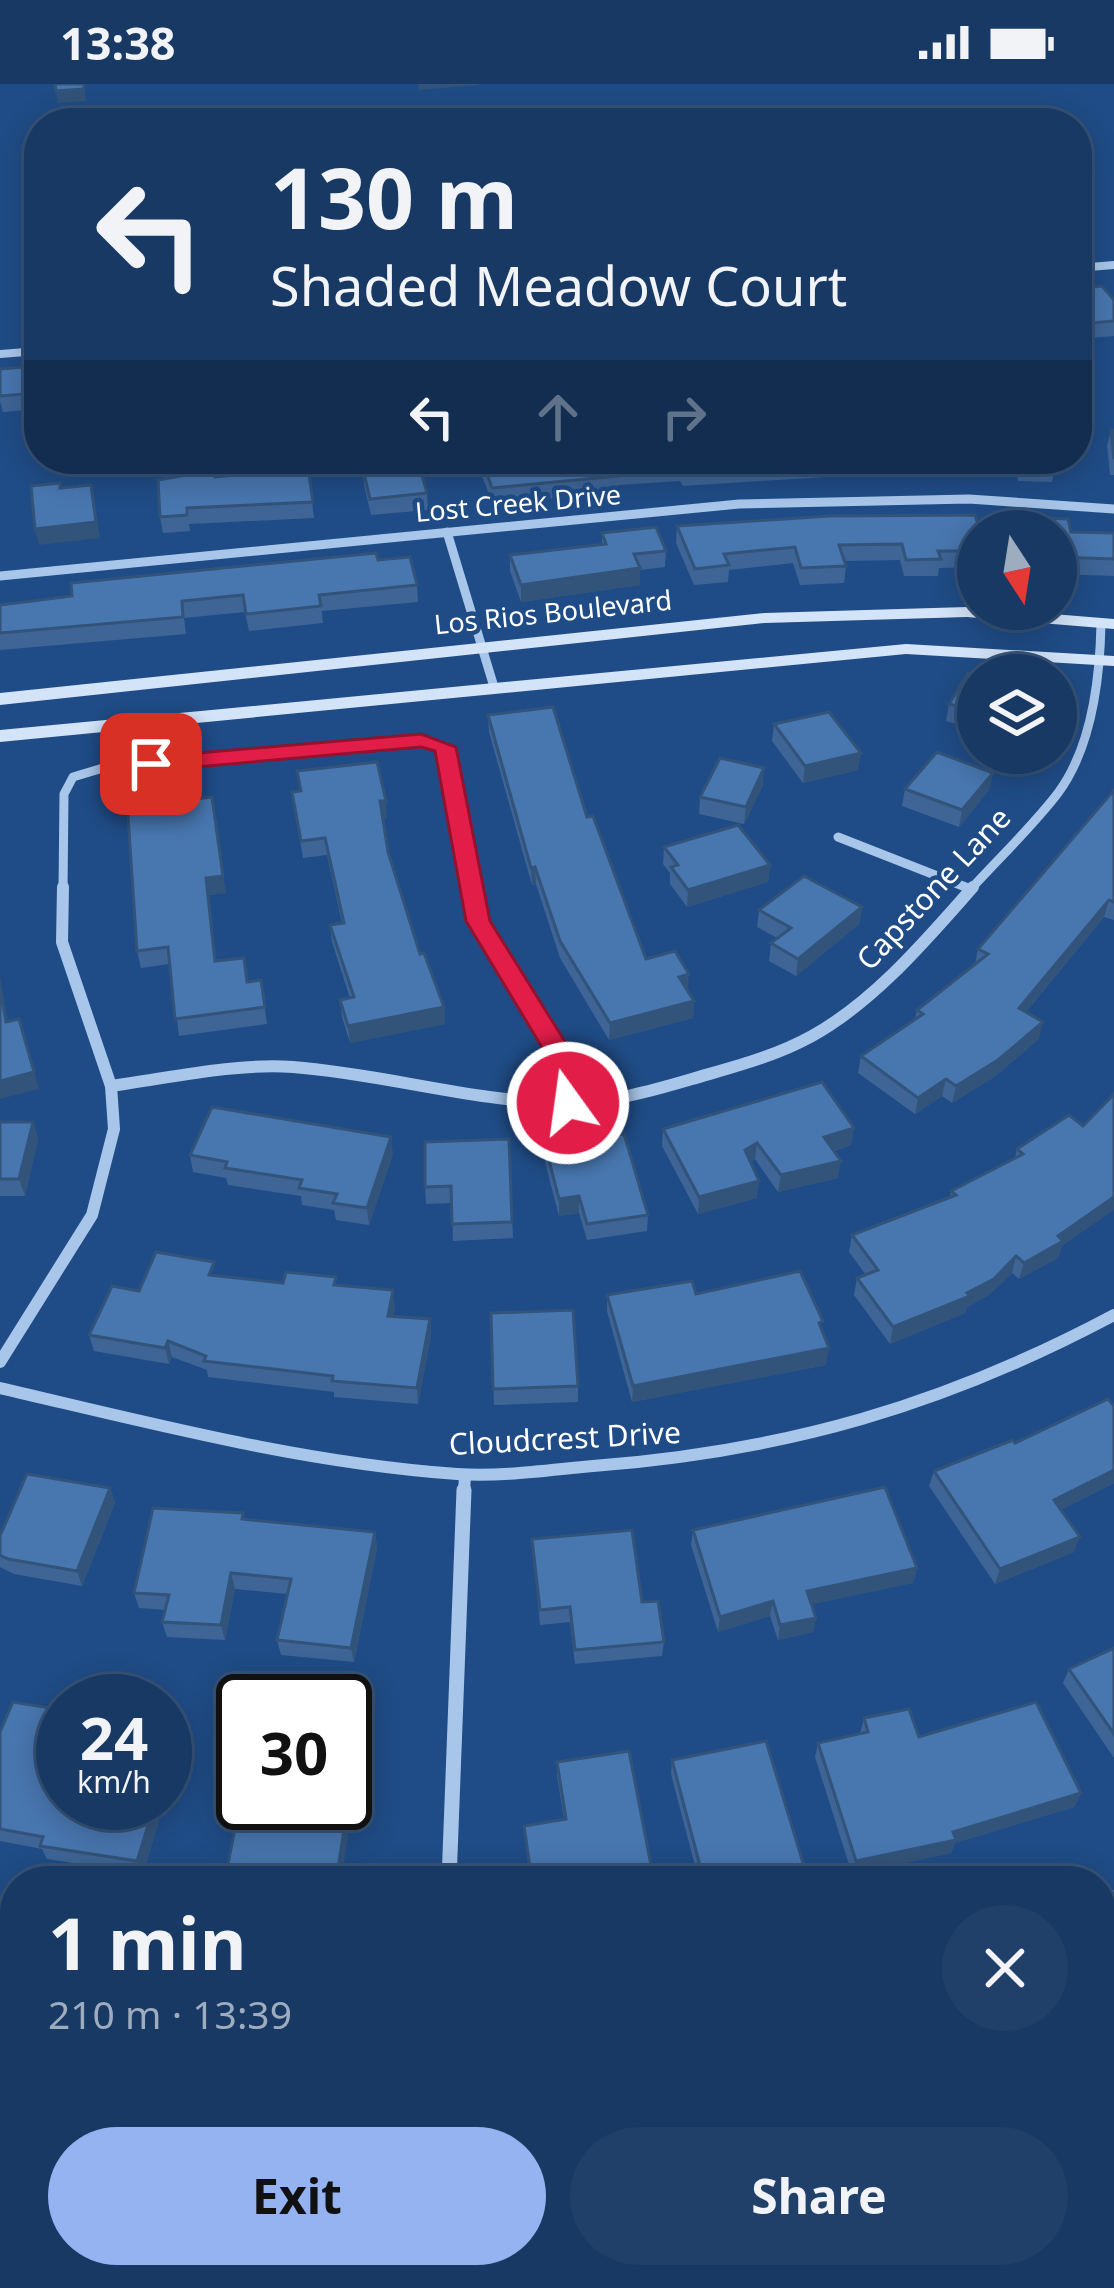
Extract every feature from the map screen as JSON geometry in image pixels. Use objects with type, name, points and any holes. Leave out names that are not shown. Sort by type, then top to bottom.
[{"type":"main road","name":"Los Rios Boulevard","points":[[0,699],[671,626],[865,612],[967,612],[1107,624]]},
{"type":"main road","points":[[0,736],[906,650],[1107,661]]},
{"type":"street","name":"Lost Creek Drive","points":[[0,576],[739,504],[969,499],[1114,509]]},
{"type":"street","points":[[446,532],[494,687]]},
{"type":"street","name":"Capstone Lane","points":[[111,1086],[217,1071],[291,1067],[467,1094],[568,1103],[641,1094],[768,1057],[816,1034],[862,1000],[920,946],[1066,781],[1082,746],[1107,661],[1107,624]]},
{"type":"street","points":[[0,1362],[92,1215],[114,1129],[111,1086],[62,942],[64,794],[73,777],[103,768],[436,742],[445,747],[478,921],[556,1048],[568,1103]]},
{"type":"street","points":[[838,837],[968,889]]},
{"type":"street","name":"Cloudcrest Drive","points":[[0,1388],[252,1447],[464,1474],[688,1461],[811,1439],[920,1407],[1028,1363],[1114,1315]]},
{"type":"street","points":[[450,1866],[464,1474]]},
{"type":"building","points":[[55,84],[84,84],[84,89],[56,91]]},
{"type":"building","points":[[1102,286],[1114,300],[1114,321],[1092,323],[1092,287]]},
{"type":"building","points":[[24,367],[24,394],[0,396],[0,369]]},
{"type":"building","points":[[192,474],[309,474],[313,502],[187,508],[187,515],[160,517],[158,480]]},
{"type":"building","points":[[364,474],[422,474],[427,493],[370,499]]},
{"type":"building","points":[[487,474],[618,476],[492,488]]},
{"type":"building","points":[[60,483],[60,488],[91,485],[96,522],[35,529],[31,486]]},
{"type":"building","points":[[957,515],[957,551],[938,551],[941,559],[906,560],[902,544],[839,545],[846,566],[801,568],[795,547],[724,554],[729,565],[695,569],[677,526],[829,516]]},
{"type":"building","points":[[656,527],[666,551],[634,554],[640,568],[521,585],[510,555],[606,544],[602,533]]},
{"type":"building","points":[[1077,532],[1114,533],[1114,559],[1077,558]]},
{"type":"building","points":[[376,553],[378,560],[410,557],[417,585],[319,595],[321,606],[246,614],[243,595],[182,601],[183,617],[0,633],[0,605],[72,596],[71,583]]},
{"type":"building","points":[[553,707],[587,817],[593,816],[646,959],[675,951],[689,974],[679,977],[694,1001],[610,1023],[560,941],[535,867],[531,868],[488,715]]},
{"type":"building","points":[[829,712],[861,753],[805,766],[774,724]]},
{"type":"building","points":[[937,752],[957,760],[957,774],[992,774],[962,810],[905,789]]},
{"type":"building","points":[[720,758],[764,768],[746,807],[700,797]]},
{"type":"building","points":[[377,762],[386,801],[380,801],[388,852],[420,954],[424,953],[444,1007],[348,1026],[340,1000],[354,997],[330,925],[344,923],[325,838],[301,841],[292,792],[301,791],[297,771]]},
{"type":"building","points":[[192,778],[195,799],[212,797],[223,876],[206,878],[215,961],[244,958],[247,982],[261,980],[265,1007],[175,1019],[168,947],[137,951],[126,786]]},
{"type":"building","points":[[1114,790],[1114,902],[1109,900],[1019,1008],[1043,1022],[998,1060],[956,1086],[946,1079],[918,1098],[861,1056],[923,1014],[917,1010],[988,954],[978,949]]},
{"type":"building","points":[[738,825],[770,865],[688,890],[671,867],[678,865],[664,847]]},
{"type":"building","points":[[804,876],[862,907],[798,959],[771,943],[791,928],[759,910]]},
{"type":"building","points":[[0,987],[6,1022],[19,1019],[34,1072],[0,1081]]},
{"type":"building","points":[[822,1082],[854,1128],[824,1137],[841,1161],[781,1175],[757,1143],[745,1150],[759,1181],[699,1197],[663,1129]]},
{"type":"building","points":[[1114,1094],[1114,1197],[1058,1236],[1063,1241],[1024,1263],[1016,1256],[994,1279],[967,1293],[970,1296],[893,1327],[857,1278],[878,1270],[852,1235],[956,1195],[951,1191],[1023,1154],[1017,1149],[1069,1115],[1083,1126]]},
{"type":"building","points":[[212,1107],[391,1137],[367,1208],[333,1203],[337,1194],[299,1188],[302,1180],[225,1168],[227,1162],[190,1155]]},
{"type":"building","points":[[0,1122],[33,1122],[19,1179],[0,1179]]},
{"type":"building","points":[[624,1134],[648,1215],[587,1224],[579,1196],[559,1199],[545,1145]]},
{"type":"building","points":[[509,1139],[512,1222],[452,1224],[451,1186],[425,1187],[425,1142]]},
{"type":"building","points":[[156,1252],[214,1262],[209,1275],[283,1283],[286,1272],[336,1277],[334,1285],[393,1290],[388,1316],[430,1319],[417,1388],[332,1381],[333,1376],[204,1361],[206,1356],[168,1341],[165,1348],[89,1335],[112,1286],[139,1291]]},
{"type":"building","points":[[800,1271],[823,1321],[819,1323],[829,1348],[633,1386],[607,1295],[692,1281],[696,1294]]},
{"type":"building","points":[[573,1310],[578,1386],[493,1389],[491,1313]]},
{"type":"building","points":[[1108,1399],[1114,1406],[1114,1470],[1054,1500],[1080,1537],[1000,1569],[934,1471],[1015,1443]]},
{"type":"building","points":[[27,1474],[110,1488],[77,1571],[0,1555],[0,1536]]},
{"type":"building","points":[[885,1487],[917,1568],[807,1591],[816,1618],[780,1625],[773,1601],[720,1617],[693,1530]]},
{"type":"building","points":[[153,1508],[243,1513],[242,1519],[375,1532],[351,1648],[277,1640],[291,1579],[231,1573],[221,1625],[162,1622],[169,1595],[134,1593]]},
{"type":"building","points":[[632,1530],[642,1602],[658,1601],[664,1642],[575,1650],[570,1607],[540,1610],[532,1539]]},
{"type":"building","points":[[1114,1648],[1114,1734],[1069,1669]]},
{"type":"building","points":[[13,1702],[36,1706],[36,1830],[147,1830],[137,1861],[40,1846],[43,1837],[0,1829],[0,1732]]},
{"type":"building","points":[[1036,1702],[1081,1793],[953,1832],[956,1840],[856,1861],[818,1743],[868,1732],[864,1718],[909,1709],[919,1737]]},
{"type":"building","points":[[766,1741],[804,1866],[700,1866],[672,1760]]},
{"type":"building","points":[[629,1751],[651,1866],[530,1866],[524,1826],[566,1819],[557,1762]]},
{"type":"building","points":[[235,1830],[344,1830],[338,1866],[228,1866]]},
{"type":"route","points":[[151,764],[421,741],[445,747],[478,921],[556,1048],[568,1103]]}]
